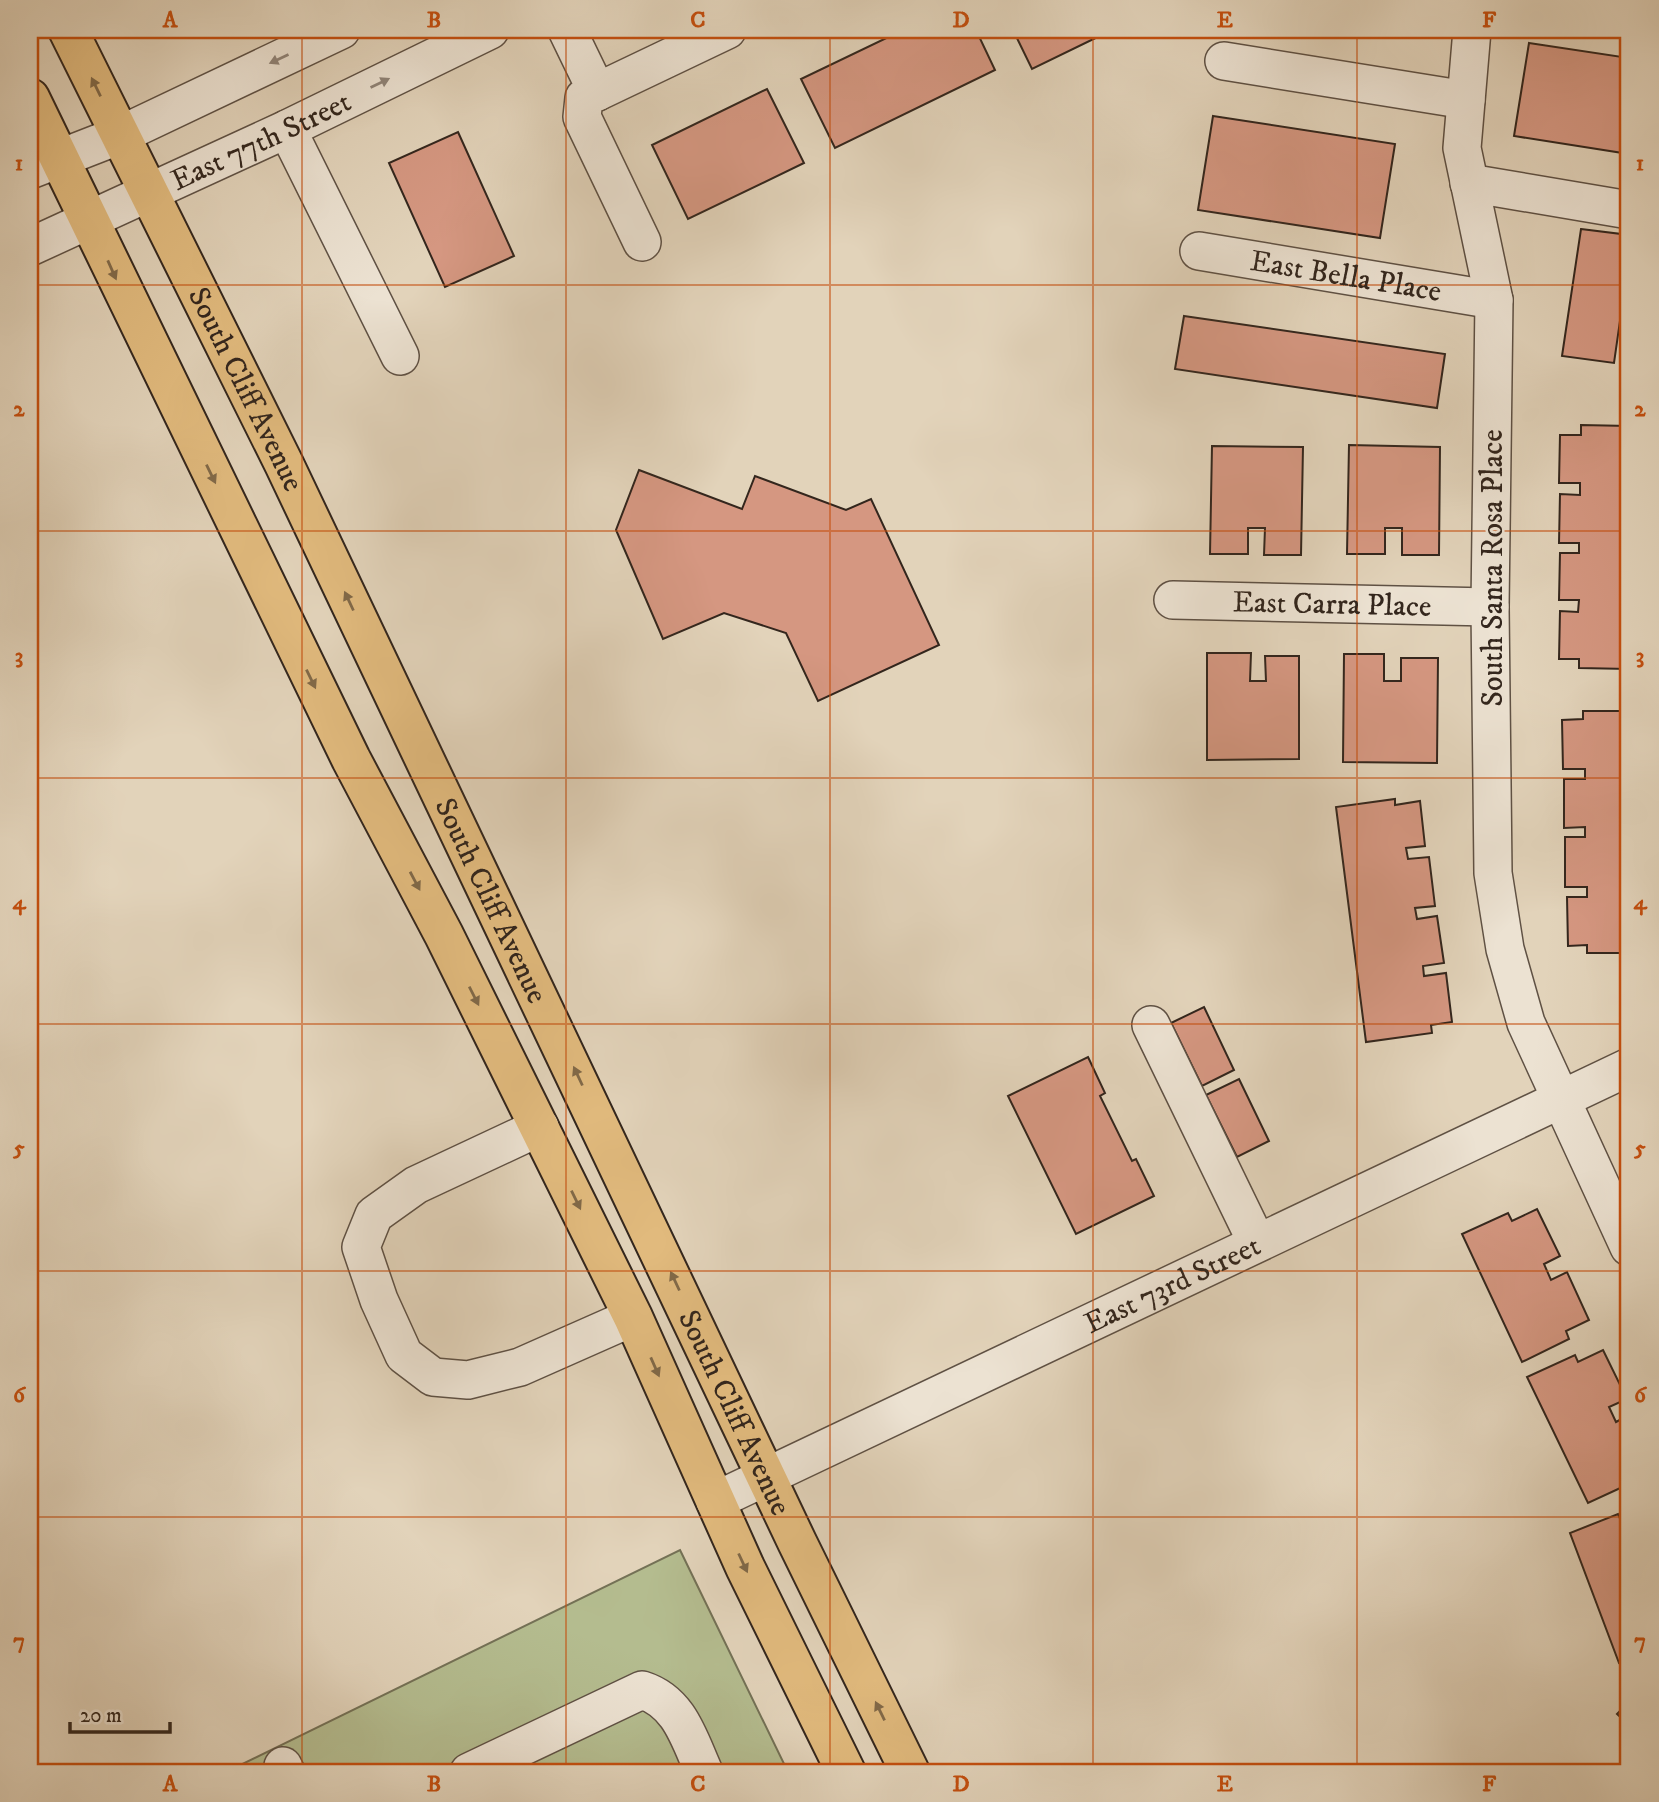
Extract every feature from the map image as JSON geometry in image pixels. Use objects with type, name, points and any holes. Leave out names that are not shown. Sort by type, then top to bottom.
[{"type":"main road","name":"South Cliff Avenue","points":[[68,30],[284,464],[910,1772]]},
{"type":"main road","name":"South Cliff Avenue","points":[[30,98],[44,164],[89,220],[351,759],[444,935],[633,1317],[715,1501],[846,1772]]},
{"type":"street","points":[[44,164],[120,135],[341,30]]},
{"type":"street","name":"East 77th Street","points":[[30,247],[287,129],[490,30]]},
{"type":"street","points":[[567,30],[597,92]]},
{"type":"street","points":[[642,242],[582,117],[584,98],[727,30]]},
{"type":"street","name":"South Santa Rosa Place","points":[[1472,30],[1462,148],[1494,300],[1490,607],[1493,873],[1505,948],[1526,1023],[1629,1247]]},
{"type":"street","points":[[1224,61],[1466,100]]},
{"type":"street","points":[[287,129],[400,356]]},
{"type":"street","points":[[1469,183],[1629,210]]},
{"type":"street","name":"East Bella Place","points":[[1199,251],[1494,300]]},
{"type":"street","name":"East Carra Place","points":[[1173,600],[1490,607]]},
{"type":"street","points":[[1151,1025],[1257,1243]]},
{"type":"street","name":"East 73rd Street","points":[[715,1501],[1629,1067]]},
{"type":"street","points":[[540,1127],[416,1185],[374,1215],[361,1247],[379,1300],[404,1355],[433,1377],[468,1380],[520,1367],[633,1317]]},
{"type":"street","points":[[469,1772],[642,1690],[658,1695],[677,1713],[694,1769]]},
{"type":"green space","points":[[680,1550],[788,1772],[226,1772]]},
{"type":"building","points":[[903,30],[976,30],[995,70],[835,148],[801,79]]},
{"type":"building","points":[[1013,30],[1112,30],[1032,69]]},
{"type":"building","points":[[1381,30],[1410,30],[1410,34]]},
{"type":"building","points":[[1529,43],[1629,58],[1629,154],[1514,136]]},
{"type":"building","points":[[767,89],[804,163],[688,219],[652,145]]},
{"type":"building","points":[[1213,116],[1395,144],[1380,238],[1198,210]]},
{"type":"building","points":[[458,132],[514,256],[445,287],[389,163]]},
{"type":"building","points":[[1581,229],[1629,235],[1629,258],[1614,363],[1562,356]]},
{"type":"building","points":[[1184,316],[1445,354],[1437,408],[1175,369]]},
{"type":"building","points":[[1581,425],[1629,426],[1629,669],[1579,668],[1579,659],[1559,659],[1560,611],[1578,612],[1579,600],[1559,600],[1560,553],[1579,553],[1579,543],[1559,543],[1560,494],[1580,495],[1580,483],[1559,483],[1560,435],[1581,435]]},
{"type":"building","points":[[1349,445],[1440,447],[1439,555],[1402,555],[1402,528],[1385,528],[1385,554],[1347,554]]},
{"type":"building","points":[[1212,446],[1303,447],[1301,555],[1264,555],[1265,528],[1248,528],[1248,554],[1210,554]]},
{"type":"building","points":[[639,470],[742,509],[755,476],[846,510],[871,499],[939,645],[818,701],[786,633],[724,613],[663,639],[616,530]]},
{"type":"building","points":[[1207,653],[1251,653],[1250,681],[1266,681],[1265,656],[1299,656],[1299,759],[1207,760]]},
{"type":"building","points":[[1344,654],[1384,654],[1384,681],[1401,681],[1401,658],[1438,658],[1437,763],[1343,762]]},
{"type":"building","points":[[1583,711],[1629,711],[1629,953],[1587,953],[1587,945],[1568,946],[1567,897],[1587,897],[1587,887],[1565,887],[1565,837],[1585,837],[1585,827],[1564,828],[1564,779],[1585,779],[1585,769],[1563,769],[1562,720],[1583,719]]},
{"type":"building","points":[[1395,799],[1395,805],[1420,801],[1425,846],[1406,848],[1408,859],[1429,857],[1435,906],[1415,908],[1417,919],[1437,916],[1444,963],[1423,966],[1424,976],[1446,973],[1452,1022],[1431,1025],[1432,1033],[1366,1042],[1336,807]]},
{"type":"building","points":[[1204,1007],[1234,1070],[1202,1086],[1171,1023]]},
{"type":"building","points":[[1088,1057],[1105,1093],[1100,1096],[1132,1161],[1136,1159],[1154,1196],[1076,1234],[1008,1096]]},
{"type":"building","points":[[1239,1079],[1269,1141],[1237,1157],[1206,1095]]},
{"type":"building","points":[[1537,1209],[1560,1256],[1544,1264],[1551,1280],[1567,1272],[1589,1320],[1566,1331],[1569,1339],[1522,1362],[1462,1234],[1508,1213],[1512,1221]]},
{"type":"building","points":[[1603,1350],[1627,1399],[1609,1407],[1616,1422],[1629,1415],[1629,1484],[1588,1503],[1527,1377],[1575,1355],[1578,1362]]},
{"type":"building","points":[[1618,1514],[1622,1523],[1629,1521],[1629,1659],[1619,1663],[1570,1533]]},
{"type":"building","points":[[1629,1702],[1629,1725],[1617,1714]]}]
